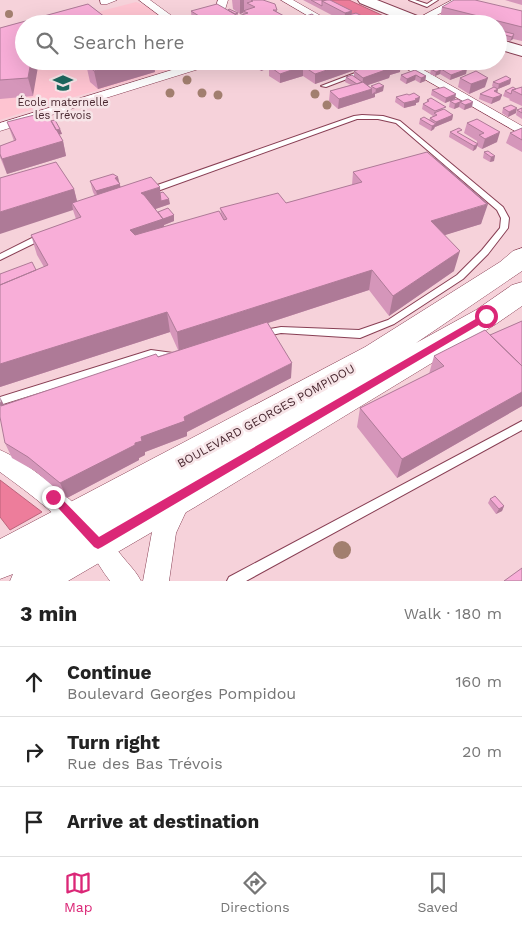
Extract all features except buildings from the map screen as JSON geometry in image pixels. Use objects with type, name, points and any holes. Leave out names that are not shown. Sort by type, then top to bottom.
[{"type":"main road","name":"BOULEVARD GEORGES POMPIDOU","points":[[30,581],[86,532],[376,355],[509,268],[522,257]]},
{"type":"main road","name":"BOULEVARD GEORGES POMPIDOU","points":[[0,560],[86,532],[182,495],[486,316],[522,292]]},
{"type":"street","points":[[144,0],[165,15]]},
{"type":"street","points":[[216,15],[219,14],[223,0]]},
{"type":"street","points":[[286,0],[314,15]]},
{"type":"street","points":[[364,0],[402,15]]},
{"type":"street","points":[[435,15],[460,0]]},
{"type":"street","points":[[507,47],[522,51]]},
{"type":"street","points":[[0,127],[185,70]]},
{"type":"street","points":[[415,70],[522,131]]},
{"type":"street","points":[[0,460],[53,497],[128,581]]},
{"type":"street","points":[[156,581],[164,532],[182,495]]},
{"type":"lane","points":[[411,0],[427,6],[436,0]]},
{"type":"lane","points":[[324,86],[366,70]]},
{"type":"lane","points":[[136,195],[356,117],[368,116],[383,117],[398,122],[500,209],[505,218],[504,228],[485,252],[460,277],[391,322],[360,334],[281,330],[250,334]]},
{"type":"lane","points":[[0,257],[49,232]]},
{"type":"lane","points":[[0,400],[151,354],[179,357]]},
{"type":"lane","points":[[233,581],[522,425]]},
{"type":"shaded area","points":[[321,0],[349,0],[382,15],[353,15]]},
{"type":"shaded area","points":[[136,2],[149,7],[160,15],[86,15]]},
{"type":"shaded area","name":"École maternelle les Trévois","points":[[0,37],[15,52],[15,70],[170,70],[49,104],[0,120]]},
{"type":"shaded area","points":[[0,480],[42,512],[10,530],[0,517]]},
{"type":"place","name":"École maternelle les Trévois","points":[[63,83]]},
{"type":"route","points":[[53,497],[98,544],[486,316]]}]
